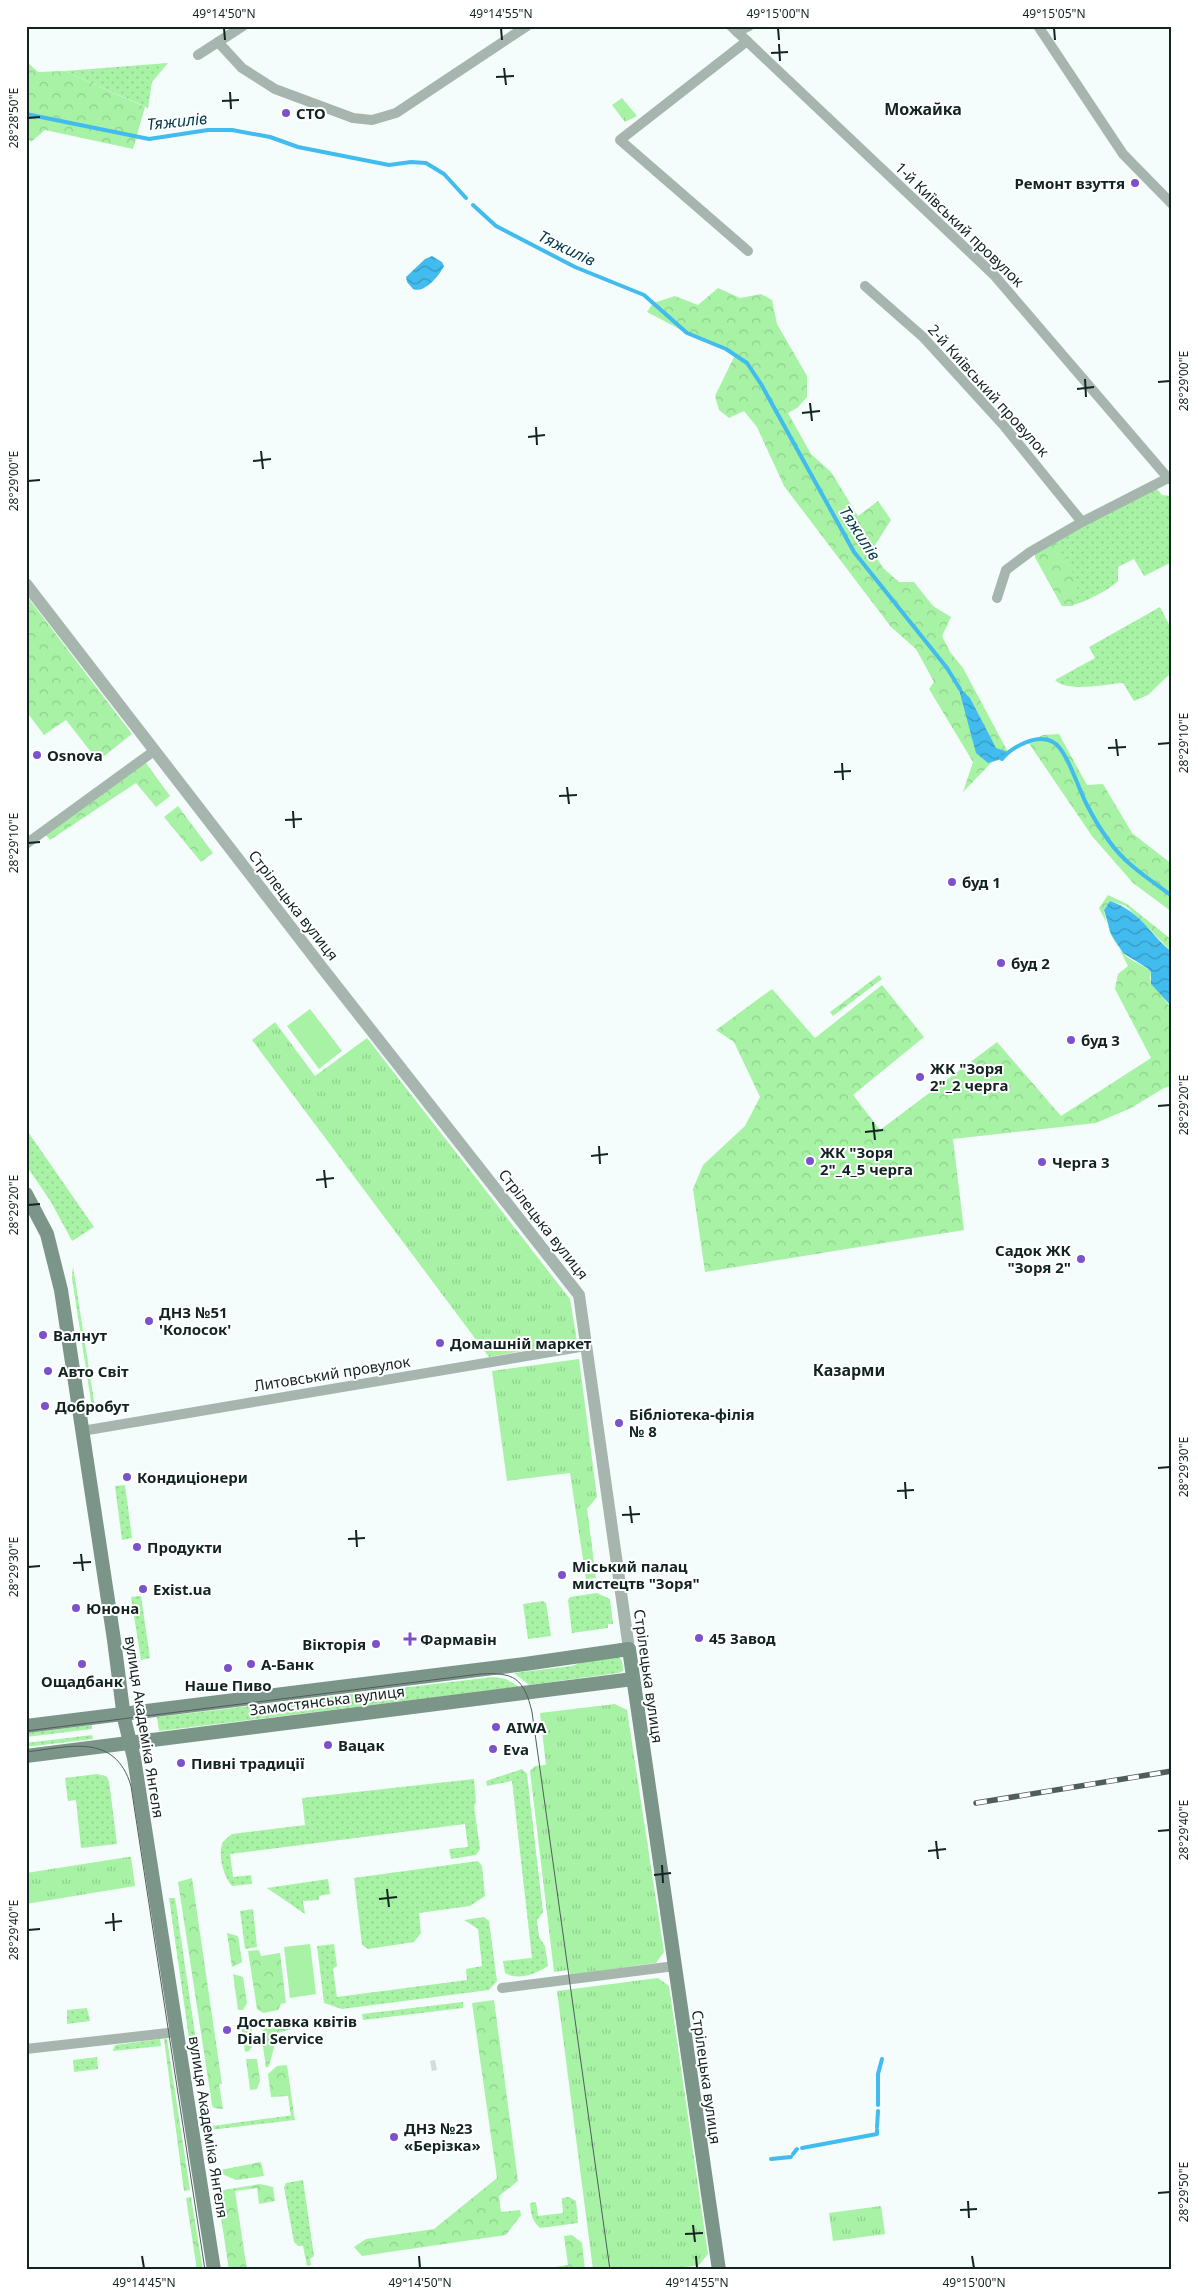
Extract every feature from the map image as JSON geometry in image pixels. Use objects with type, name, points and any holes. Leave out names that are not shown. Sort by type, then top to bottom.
[{"type":"main road","name":"вулиця Академіка Янгеля","points":[[26,1194],[47,1234],[54,1254],[61,1290],[116,1648],[124,1714],[131,1742],[214,2270]]},
{"type":"main road","name":"Стрілецька вулиця","points":[[629,1649],[719,2270]]},
{"type":"main road","name":"Замостянська вулиця","points":[[26,1726],[525,1664],[629,1649]]},
{"type":"main road","name":"Замостянська вулиця","points":[[26,1756],[632,1679]]},
{"type":"street","points":[[198,55],[243,26]]},
{"type":"street","points":[[218,42],[242,68],[275,89],[353,118],[372,120],[396,113],[527,26]]},
{"type":"street","points":[[734,29],[749,26]]},
{"type":"street","points":[[1038,26],[1123,154],[1172,204]]},
{"type":"street","name":"1-й Київський провулок","points":[[734,29],[994,275],[1170,478]]},
{"type":"street","points":[[747,42],[620,140],[748,251]]},
{"type":"street","name":"2-й Київський провулок","points":[[865,286],[922,337],[1004,427],[1082,522]]},
{"type":"street","points":[[997,598],[1006,570],[1030,552],[1082,522],[1170,478]]},
{"type":"street","name":"Стрілецька вулиця","points":[[26,584],[333,982],[579,1295],[629,1649]]},
{"type":"street","points":[[26,844],[154,751]]},
{"type":"street","name":"Литовський провулок","points":[[82,1430],[586,1346]]},
{"type":"street","points":[[502,1988],[675,1966]]},
{"type":"street","points":[[26,2049],[177,2032]]},
{"type":"green space","points":[[26,61],[38,72],[65,71],[145,107],[133,149],[45,130],[31,142],[26,136]]},
{"type":"green space","points":[[168,63],[152,82],[148,108],[65,71]]},
{"type":"green space","points":[[622,98],[637,116],[625,122],[612,105]]},
{"type":"green space","points":[[718,288],[740,298],[761,294],[772,300],[777,324],[807,376],[807,397],[797,408],[788,413],[811,454],[831,472],[858,516],[878,501],[891,520],[872,550],[883,568],[899,582],[914,582],[933,606],[951,617],[942,636],[950,652],[963,668],[1008,752],[1002,759],[994,760],[963,792],[973,762],[929,689],[934,682],[916,649],[891,627],[784,486],[757,427],[744,411],[729,418],[719,410],[715,396],[735,355],[647,312],[653,303],[675,296],[698,305]]},
{"type":"green space","points":[[1157,489],[1162,495],[1172,496],[1172,562],[1144,576],[1134,559],[1118,567],[1118,581],[1107,589],[1083,602],[1062,606],[1035,554],[1083,525]]},
{"type":"green space","points":[[1055,541],[1079,584],[1074,595],[1073,606],[1062,606],[1035,557],[1035,554]]},
{"type":"green space","points":[[26,595],[132,734],[98,761],[66,720],[44,735],[26,711]]},
{"type":"green space","points":[[1160,607],[1172,630],[1172,672],[1148,695],[1134,701],[1123,683],[1078,687],[1061,684],[1055,680],[1095,658],[1089,647]]},
{"type":"green space","points":[[1059,734],[1087,785],[1103,784],[1132,833],[1172,864],[1172,912],[1133,883],[1092,836],[1028,742],[1043,735]]},
{"type":"green space","points":[[143,759],[170,796],[156,807],[136,783],[50,840],[43,832]]},
{"type":"green space","points":[[178,806],[213,853],[201,862],[164,817]]},
{"type":"green space","points":[[1108,895],[1127,904],[1172,940],[1172,952],[1126,906],[1110,901],[1104,910],[1107,925],[1099,908]]},
{"type":"green space","points":[[1107,925],[1119,948],[1112,938]]},
{"type":"green space","points":[[1119,948],[1130,959],[1151,972],[1150,979],[1172,1007],[1172,1086],[1164,1088],[1131,1108],[1096,1123],[953,1139],[964,1230],[705,1272],[693,1189],[703,1165],[745,1126],[760,1097],[734,1042],[716,1030],[772,989],[815,1038],[882,985],[924,1037],[853,1095],[880,1130],[997,1042],[1061,1116],[1151,1058],[1115,989],[1118,974],[1128,966]]},
{"type":"green space","points":[[879,975],[882,979],[833,1016],[830,1012]]},
{"type":"green space","points":[[310,1009],[342,1051],[319,1069],[287,1026]]},
{"type":"green space","points":[[275,1022],[315,1076],[367,1038],[570,1299],[577,1341],[489,1357],[252,1040]]},
{"type":"green space","points":[[26,1129],[94,1227],[72,1241],[51,1202],[26,1165]]},
{"type":"green space","points":[[73,1266],[96,1414],[92,1408],[72,1278]]},
{"type":"green space","points":[[579,1359],[597,1497],[587,1509],[596,1578],[586,1579],[570,1473],[507,1481],[492,1371]]},
{"type":"green space","points":[[125,1485],[132,1538],[122,1540],[115,1486]]},
{"type":"green space","points":[[597,1593],[610,1599],[613,1624],[608,1624],[608,1628],[572,1633],[568,1600],[570,1597]]},
{"type":"green space","points":[[141,1596],[150,1658],[141,1660],[131,1597]]},
{"type":"green space","points":[[543,1601],[546,1603],[551,1636],[528,1639],[523,1604]]},
{"type":"green space","points":[[616,1654],[621,1659],[623,1666],[623,1671],[618,1673],[529,1685],[514,1673],[572,1666],[597,1656]]},
{"type":"green space","points":[[493,1677],[506,1679],[519,1687],[159,1731],[157,1717]]},
{"type":"green space","points":[[615,1704],[627,1710],[664,1952],[656,1963],[570,1975],[569,1970],[554,1972],[530,1771],[535,1766],[546,1765],[540,1713]]},
{"type":"green space","points":[[92,1725],[92,1729],[26,1737],[26,1733]]},
{"type":"green space","points":[[92,1735],[93,1739],[26,1747],[26,1743]]},
{"type":"green space","points":[[522,1769],[527,1774],[543,1912],[537,1920],[539,1937],[545,1946],[548,1966],[533,1974],[516,1976],[505,1973],[503,1961],[532,1958],[512,1781],[487,1786],[486,1781]]},
{"type":"green space","points":[[97,1774],[106,1776],[109,1781],[117,1844],[81,1848],[76,1800],[68,1801],[65,1778]]},
{"type":"green space","points":[[474,1779],[476,1802],[474,1806],[480,1849],[476,1855],[451,1859],[449,1849],[468,1847],[465,1824],[230,1854],[233,1877],[251,1875],[252,1884],[232,1886],[224,1872],[221,1847],[225,1840],[232,1834],[305,1825],[302,1798]]},
{"type":"green space","points":[[131,1857],[135,1886],[26,1904],[26,1873]]},
{"type":"green space","points":[[478,1861],[482,1866],[485,1896],[470,1906],[419,1913],[421,1933],[414,1942],[368,1949],[362,1945],[354,1878]]},
{"type":"green space","points":[[192,1878],[222,2084],[219,2084],[223,2109],[214,2108],[212,2105],[178,1882]]},
{"type":"green space","points":[[328,1879],[330,1894],[319,1896],[319,1900],[303,1901],[305,1914],[267,1888]]},
{"type":"green space","points":[[169,1898],[175,1898],[198,2054],[191,2052]]},
{"type":"green space","points":[[253,1909],[257,1947],[245,1949],[240,1911]]},
{"type":"green space","points":[[484,1917],[489,1921],[497,1981],[489,1990],[342,2009],[324,2003],[317,1946],[334,1944],[337,1966],[333,1969],[337,1997],[467,1980],[466,1969],[482,1966],[478,1929],[464,1920]]},
{"type":"green space","points":[[227,1933],[238,1936],[242,1962],[232,1967]]},
{"type":"green space","points":[[310,1944],[316,1994],[290,1998],[284,1947]]},
{"type":"green space","points":[[259,1950],[261,1956],[280,1953],[286,2003],[281,2004],[278,2010],[263,2013],[257,2009],[248,1951]]},
{"type":"green space","points":[[233,1974],[243,1977],[247,2003],[243,2010],[238,2010]]},
{"type":"green space","points":[[658,1978],[669,1986],[708,2254],[699,2265],[667,2270],[593,2270],[557,1991]]},
{"type":"green space","points":[[494,2000],[518,2181],[499,2196],[501,2212],[520,2210],[521,2215],[506,2235],[362,2256],[354,2247],[366,2239],[434,2229],[497,2178],[472,2003]]},
{"type":"green space","points":[[463,2002],[463,2008],[363,2020],[362,2014]]},
{"type":"green space","points":[[87,2008],[90,2021],[67,2024],[67,2010]]},
{"type":"green space","points":[[240,2018],[250,2020],[254,2043],[249,2051],[245,2052]]},
{"type":"green space","points":[[297,2020],[298,2027],[278,2033],[269,2066],[266,2068],[261,2032],[270,2024]]},
{"type":"green space","points":[[160,2039],[161,2046],[113,2051],[115,2045]]},
{"type":"green space","points":[[164,2039],[167,2039],[190,2190],[184,2191]]},
{"type":"green space","points":[[97,2057],[98,2069],[74,2072],[73,2060]]},
{"type":"green space","points":[[246,2059],[257,2059],[260,2081],[257,2089],[250,2090]]},
{"type":"green space","points":[[287,2065],[294,2115],[291,2116],[288,2096],[271,2097],[268,2074],[277,2066]]},
{"type":"green space","points":[[294,2115],[295,2120],[210,2130],[212,2126]]},
{"type":"green space","points":[[261,2162],[264,2176],[236,2180],[215,2171]]},
{"type":"green space","points":[[303,2180],[314,2256],[310,2259],[311,2265],[307,2266],[303,2246],[298,2246],[294,2242],[284,2187],[286,2183]]},
{"type":"green space","points":[[260,2184],[273,2187],[275,2201],[259,2204],[257,2188],[235,2191],[247,2270],[229,2270],[217,2191]]},
{"type":"green space","points":[[191,2197],[203,2270],[197,2270],[186,2198]]},
{"type":"green space","points":[[569,2197],[576,2201],[578,2223],[540,2228],[535,2223],[530,2203],[536,2202],[538,2216],[563,2213],[562,2198]]},
{"type":"green space","points":[[881,2206],[885,2234],[833,2241],[829,2213]]},
{"type":"green space","points":[[572,2235],[582,2243],[585,2270],[535,2270],[568,2265],[564,2236]]},
{"type":"water","points":[[432,256],[442,262],[444,266],[442,270],[426,287],[417,290],[413,289],[407,282],[406,277],[425,259]]},
{"type":"water","points":[[958,686],[970,698],[996,748],[1008,752],[1002,759],[988,763],[976,753]]},
{"type":"water","points":[[1110,901],[1130,911],[1172,952],[1172,1007],[1151,984],[1151,972],[1123,953],[1111,934],[1104,910]]},
{"type":"waterway","name":"Тяжилів","points":[[26,114],[149,139],[208,130],[232,130],[270,137],[298,147],[389,165],[411,162],[426,163],[444,174],[466,198]]},
{"type":"waterway","name":"Тяжилів","points":[[473,205],[496,226],[575,267],[644,295],[687,333],[726,349],[747,363],[761,384],[854,552],[947,668],[960,689]]},
{"type":"waterway","name":"Тяжилів","points":[[1001,757],[1002,759],[1018,746],[1032,740],[1047,740],[1058,746],[1068,761],[1089,810],[1115,849],[1130,864],[1172,896]]},
{"type":"waterway","points":[[878,2105],[878,2074],[882,2059]]},
{"type":"waterway","points":[[877,2127],[878,2111]]},
{"type":"waterway","points":[[802,2148],[877,2134],[877,2130]]},
{"type":"waterway","points":[[793,2154],[797,2149]]},
{"type":"waterway","points":[[771,2159],[791,2157]]},
{"type":"tunnel","points":[[431,2066],[436,2065]]},
{"type":"tram line","points":[[26,1731],[480,1674],[501,1674],[516,1680],[525,1691],[532,1712],[610,2270]]},
{"type":"tram line","points":[[26,1752],[74,1746],[102,1750],[114,1757],[124,1769],[131,1786],[205,2270]]},
{"type":"railway","points":[[976,1803],[1172,1771]]},
{"type":"place","name":"СТО","points":[[286,113]]},
{"type":"place","name":"Ремонт взуття","points":[[1135,183]]},
{"type":"place","name":"Osnova","points":[[37,755]]},
{"type":"place","name":"буд 1","points":[[952,882]]},
{"type":"place","name":"буд 2","points":[[1001,963]]},
{"type":"place","name":"буд 3","points":[[1071,1040]]},
{"type":"place","name":"ЖК \"Зоря 2\"_2 черга","points":[[920,1077]]},
{"type":"place","name":"ЖК \"Зоря 2\"_4_5 черга","points":[[810,1161]]},
{"type":"place","name":"Черга 3","points":[[1042,1162]]},
{"type":"place","name":"Садок ЖК \"Зоря 2\"","points":[[1081,1259]]},
{"type":"place","name":"ДНЗ №51 'Колосок'","points":[[149,1321]]},
{"type":"place","name":"Валнут","points":[[43,1335]]},
{"type":"place","name":"Домашній маркет","points":[[440,1343]]},
{"type":"place","name":"Авто Світ","points":[[48,1371]]},
{"type":"place","name":"Добробут","points":[[45,1406]]},
{"type":"place","name":"Бібліотека-філія № 8","points":[[619,1423]]},
{"type":"place","name":"Кондиціонери","points":[[127,1477]]},
{"type":"place","name":"Продукти","points":[[137,1547]]},
{"type":"place","name":"Міський палац мистецтв \"Зоря\"","points":[[562,1575]]},
{"type":"place","name":"Exist.ua","points":[[143,1589]]},
{"type":"place","name":"Юнона","points":[[76,1608]]},
{"type":"place","name":"45 Завод","points":[[699,1638]]},
{"type":"place","name":"Фармавін","points":[[410,1639]]},
{"type":"place","name":"Вікторія","points":[[376,1644]]},
{"type":"place","name":"Ощадбанк","points":[[82,1664]]},
{"type":"place","name":"А-Банк","points":[[251,1664]]},
{"type":"place","name":"Наше Пиво","points":[[228,1668]]},
{"type":"place","name":"AIWA","points":[[496,1727]]},
{"type":"place","name":"Вацак","points":[[328,1745]]},
{"type":"place","name":"Eva","points":[[493,1749]]},
{"type":"place","name":"Пивні традиції","points":[[181,1763]]},
{"type":"place","name":"Доставка квітів Dial Service","points":[[227,2030]]},
{"type":"place","name":"ДНЗ №23 «Берізка»","points":[[394,2137]]},
{"type":"district","name":"Можайка","points":[[923,109]]},
{"type":"district","name":"Казарми","points":[[849,1370]]}]
